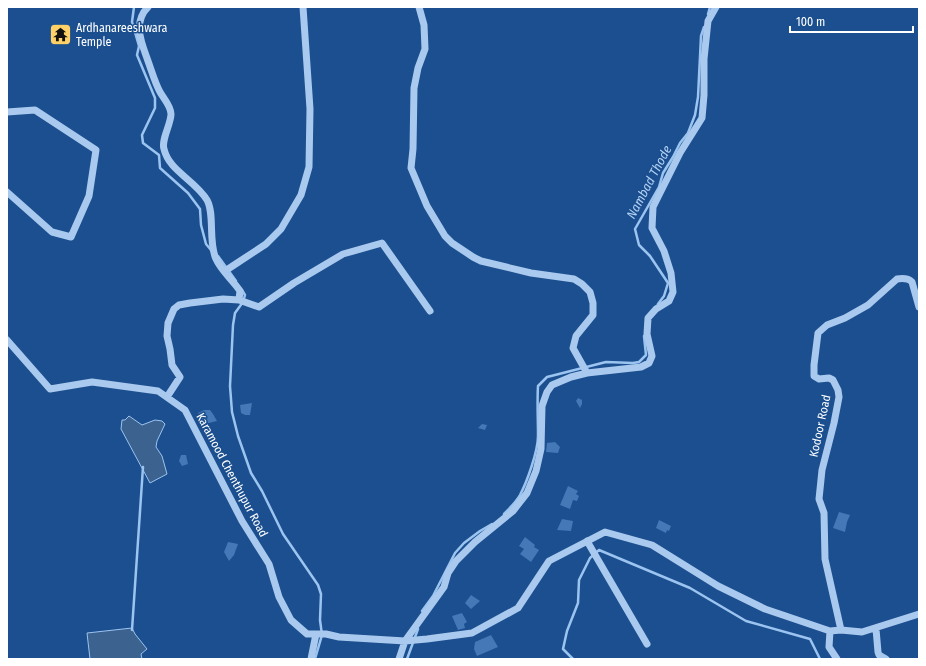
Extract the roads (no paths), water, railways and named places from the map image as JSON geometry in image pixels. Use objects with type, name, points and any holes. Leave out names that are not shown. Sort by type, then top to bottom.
[{"type":"street","points":[[148,7],[142,16],[139,28],[142,47],[160,91],[169,105],[171,113],[164,148],[167,158],[178,172],[190,180],[207,200],[210,211],[212,243],[215,259],[240,290],[239,300]]},
{"type":"street","points":[[225,271],[266,244],[281,229],[301,195],[309,167],[310,109],[304,7]]},
{"type":"street","points":[[419,7],[424,25],[425,50],[418,68],[414,88],[413,150],[411,168],[427,206],[445,236],[452,243],[473,257],[482,261],[531,273],[574,279],[590,292],[594,305],[593,315],[576,336],[573,348],[587,373]]},
{"type":"street","points":[[398,659],[408,641],[444,587],[448,573],[456,561],[475,542],[513,511],[527,493],[536,472],[541,450],[542,406],[546,392],[552,385],[571,377],[587,373],[641,367],[649,362],[652,356],[647,334],[648,318],[656,309],[668,301],[673,292],[671,273],[664,251],[652,228],[653,207],[680,153],[702,118],[704,95],[704,59],[708,20],[716,7]]},
{"type":"street","points":[[7,112],[35,110],[96,150],[89,196],[71,238],[52,232],[7,192]]},
{"type":"street","points":[[167,397],[180,377],[172,365],[167,336],[168,323],[174,309],[179,305],[208,300],[239,300],[260,307],[294,283],[343,254],[382,243],[430,311]]},
{"type":"street","name":"Kodoor Road","points":[[841,630],[826,559],[824,514],[819,499],[822,470],[837,410],[838,390],[833,380],[829,378],[819,379],[814,376],[818,333],[827,325],[845,318],[868,305],[897,279],[902,278],[912,282],[919,307]]},
{"type":"street","name":"Karamood Chenthupur Road","points":[[7,340],[50,389],[92,382],[158,391],[185,410],[242,521],[269,564],[279,597],[291,620],[307,634],[326,634],[339,637],[408,641],[472,633],[518,608],[549,561],[605,532],[652,544],[718,586],[758,606],[830,631]]},
{"type":"street","points":[[587,541],[647,644]]},
{"type":"street","points":[[837,659],[829,647],[830,631],[841,630],[862,632],[919,614]]},
{"type":"street","points":[[876,628],[878,652],[879,655],[886,659]]},
{"type":"street","points":[[311,659],[320,634]]},
{"type":"water","points":[[129,416],[142,425],[155,420],[162,421],[165,424],[157,441],[156,447],[162,456],[167,474],[150,483],[121,429],[122,420],[125,420]]},
{"type":"water","points":[[132,628],[147,649],[141,654],[142,659],[90,659],[87,633]]},
{"type":"waterway","points":[[134,7],[132,22],[139,46],[137,55],[155,98],[155,108],[142,135],[143,143],[159,155],[160,168],[188,193],[200,209],[201,225],[206,244],[211,250]]},
{"type":"waterway","name":"Nambad Thode","points":[[708,14],[710,7]]},
{"type":"waterway","name":"Nambad Thode","points":[[658,304],[664,296],[668,283],[650,256],[639,245],[635,229],[659,187],[663,173],[680,143],[688,133],[695,115],[698,97],[701,36],[704,27]]},
{"type":"waterway","points":[[218,256],[236,281]]},
{"type":"waterway","points":[[242,290],[245,295],[243,302],[235,313],[233,325],[230,386],[232,412],[238,436],[251,473],[262,491],[283,534],[318,585],[321,594],[320,620],[322,635],[315,659]]},
{"type":"waterway","name":"Nambad Thode","points":[[504,514],[520,495],[529,475],[534,458],[538,442],[538,386],[547,377],[606,362],[639,362],[646,355],[644,336]]},
{"type":"waterway","points":[[132,630],[143,467]]},
{"type":"waterway","name":"Nambad Thode","points":[[422,611],[433,596],[455,553],[464,543],[492,524]]},
{"type":"waterway","points":[[573,659],[563,649],[567,631],[578,603],[579,580],[590,558],[599,550],[690,588],[746,621],[810,639],[820,659]]},
{"type":"waterway","name":"Nambad Thode","points":[[407,659],[418,629]]},
{"type":"place","name":"Ardhanareeshwara Temple","points":[[60,35]]}]
